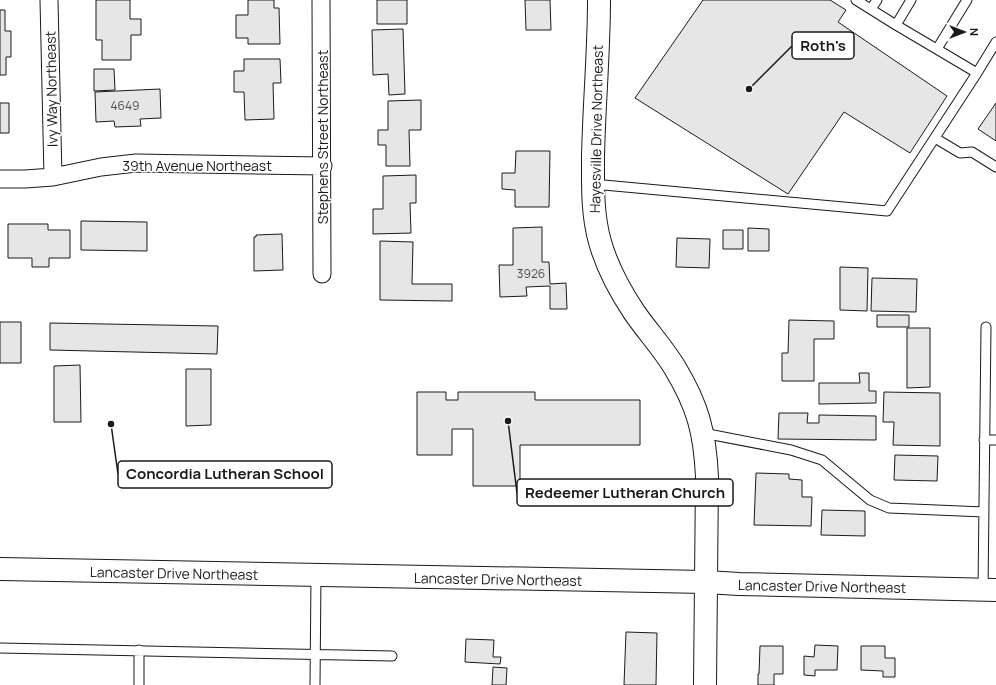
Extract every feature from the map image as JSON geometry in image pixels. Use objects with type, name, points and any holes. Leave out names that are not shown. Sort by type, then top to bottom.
[{"type":"main road","name":"Hayesville Drive Northeast","points":[[600,0],[593,134],[595,218],[600,242],[618,286],[634,312],[675,367],[699,418],[706,454],[707,477],[704,685]]},
{"type":"main road","name":"Lancaster Drive Northeast","points":[[0,569],[706,582],[989,590]]},
{"type":"street","name":"Ivy Way Northeast","points":[[50,0],[53,177]]},
{"type":"street","name":"Stephens Street Northeast","points":[[321,0],[323,166],[322,274]]},
{"type":"street","name":"39th Avenue Northeast","points":[[0,178],[25,179],[53,177],[101,167],[136,163],[323,166]]},
{"type":"lane","points":[[856,0],[896,26],[977,73]]},
{"type":"lane","points":[[871,9],[877,0]]},
{"type":"lane","points":[[896,26],[911,0]]},
{"type":"lane","points":[[937,49],[967,0]]},
{"type":"lane","points":[[593,184],[887,211],[996,42]]},
{"type":"lane","points":[[935,138],[960,153],[972,152],[996,167]]},
{"type":"lane","points":[[986,327],[984,512],[989,590]]},
{"type":"lane","points":[[702,433],[791,450],[822,460],[870,500],[889,508],[984,512]]},
{"type":"lane","points":[[984,440],[996,440]]},
{"type":"lane","points":[[315,685],[316,576]]},
{"type":"lane","points":[[0,648],[316,653],[392,656]]},
{"type":"lane","points":[[139,650],[139,685]]},
{"type":"building","points":[[96,0],[130,0],[130,19],[141,19],[141,35],[131,35],[131,60],[102,60],[102,40],[96,40]]},
{"type":"building","points":[[248,0],[274,0],[274,8],[279,8],[280,44],[248,44],[248,38],[236,38],[236,15],[248,15]]},
{"type":"building","points":[[377,0],[407,0],[407,24],[377,24]]},
{"type":"building","points":[[525,0],[550,0],[551,30],[526,30]]},
{"type":"building","points":[[703,0],[830,0],[846,10],[838,22],[947,96],[910,153],[844,112],[788,194],[635,98]]},
{"type":"building","points":[[0,10],[5,10],[5,31],[11,31],[11,57],[6,57],[6,75],[0,75]]},
{"type":"building","points":[[403,29],[405,94],[389,95],[388,74],[373,75],[372,30]]},
{"type":"building","points":[[244,59],[280,59],[281,83],[273,83],[274,119],[245,120],[244,92],[234,92],[234,71],[244,71]]},
{"type":"building","points":[[94,69],[114,69],[115,90],[94,91]]},
{"type":"building","points":[[160,89],[161,118],[140,119],[141,126],[115,127],[114,121],[96,122],[95,92]]},
{"type":"building","points":[[421,100],[421,130],[409,130],[410,166],[386,166],[386,145],[378,145],[378,130],[388,130],[388,101]]},
{"type":"building","points":[[0,103],[9,103],[9,133],[0,133]]},
{"type":"building","points":[[996,103],[996,141],[978,129]]},
{"type":"building","points":[[516,151],[550,151],[549,207],[515,207],[515,190],[502,189],[502,173],[515,173]]},
{"type":"building","points":[[416,175],[416,203],[410,203],[411,233],[373,234],[373,209],[383,209],[383,176]]},
{"type":"building","points":[[81,221],[147,222],[147,251],[81,250]]},
{"type":"building","points":[[8,224],[48,224],[48,230],[70,230],[70,258],[49,258],[49,267],[32,267],[32,258],[8,258]]},
{"type":"building","points":[[542,227],[542,262],[549,262],[550,284],[566,283],[567,309],[550,309],[550,286],[526,287],[527,296],[500,297],[499,265],[513,265],[513,228]]},
{"type":"building","points":[[748,228],[769,229],[769,251],[748,251]]},
{"type":"building","points":[[723,230],[743,230],[743,249],[723,249]]},
{"type":"building","points":[[282,234],[283,270],[254,271],[254,237],[256,237],[256,235]]},
{"type":"building","points":[[677,238],[710,239],[709,268],[676,267]]},
{"type":"building","points":[[380,241],[413,242],[412,284],[452,284],[452,301],[380,300]]},
{"type":"building","points":[[840,267],[868,268],[867,311],[840,310]]},
{"type":"building","points":[[872,278],[917,279],[916,312],[871,311]]},
{"type":"building","points":[[877,315],[909,315],[909,327],[877,327]]},
{"type":"building","points":[[789,320],[834,321],[834,339],[814,339],[814,381],[782,381],[782,353],[788,353]]},
{"type":"building","points":[[0,322],[21,322],[21,363],[0,363]]},
{"type":"building","points":[[50,323],[218,326],[217,354],[50,350]]},
{"type":"building","points":[[907,328],[930,328],[930,387],[907,388]]},
{"type":"building","points":[[80,365],[81,422],[54,422],[54,366]]},
{"type":"building","points":[[186,369],[211,369],[211,425],[186,426]]},
{"type":"building","points":[[859,373],[869,373],[869,391],[876,391],[876,403],[819,404],[819,383],[860,383]]},
{"type":"building","points":[[417,392],[446,392],[446,400],[458,400],[458,392],[535,392],[535,400],[640,400],[640,445],[520,445],[520,486],[473,486],[473,429],[452,429],[452,455],[417,455]]},
{"type":"building","points":[[884,392],[940,393],[940,446],[893,445],[894,422],[883,422]]},
{"type":"building","points":[[779,413],[808,413],[807,423],[819,423],[819,415],[876,416],[876,440],[778,439]]},
{"type":"building","points":[[895,455],[938,456],[937,481],[894,480]]},
{"type":"building","points":[[756,473],[789,474],[789,479],[802,480],[802,497],[812,497],[811,526],[754,525]]},
{"type":"building","points":[[822,510],[865,511],[865,536],[821,535]]},
{"type":"building","points":[[626,632],[657,633],[656,685],[624,685]]},
{"type":"building","points":[[466,639],[494,640],[493,657],[501,657],[500,664],[465,662]]},
{"type":"building","points":[[815,645],[838,646],[837,670],[815,670],[815,676],[804,675],[804,656],[814,657]]},
{"type":"building","points":[[760,646],[783,646],[783,674],[774,674],[774,685],[758,685]]},
{"type":"building","points":[[861,646],[885,646],[885,658],[895,658],[895,677],[883,677],[883,671],[861,670]]},
{"type":"building","points":[[493,667],[507,668],[506,685],[492,685]]},
{"type":"place","name":"Roth's","points":[[749,89]]},
{"type":"place","name":"Redeemer Lutheran Church","points":[[508,421]]},
{"type":"place","name":"Concordia Lutheran School","points":[[111,424]]}]
